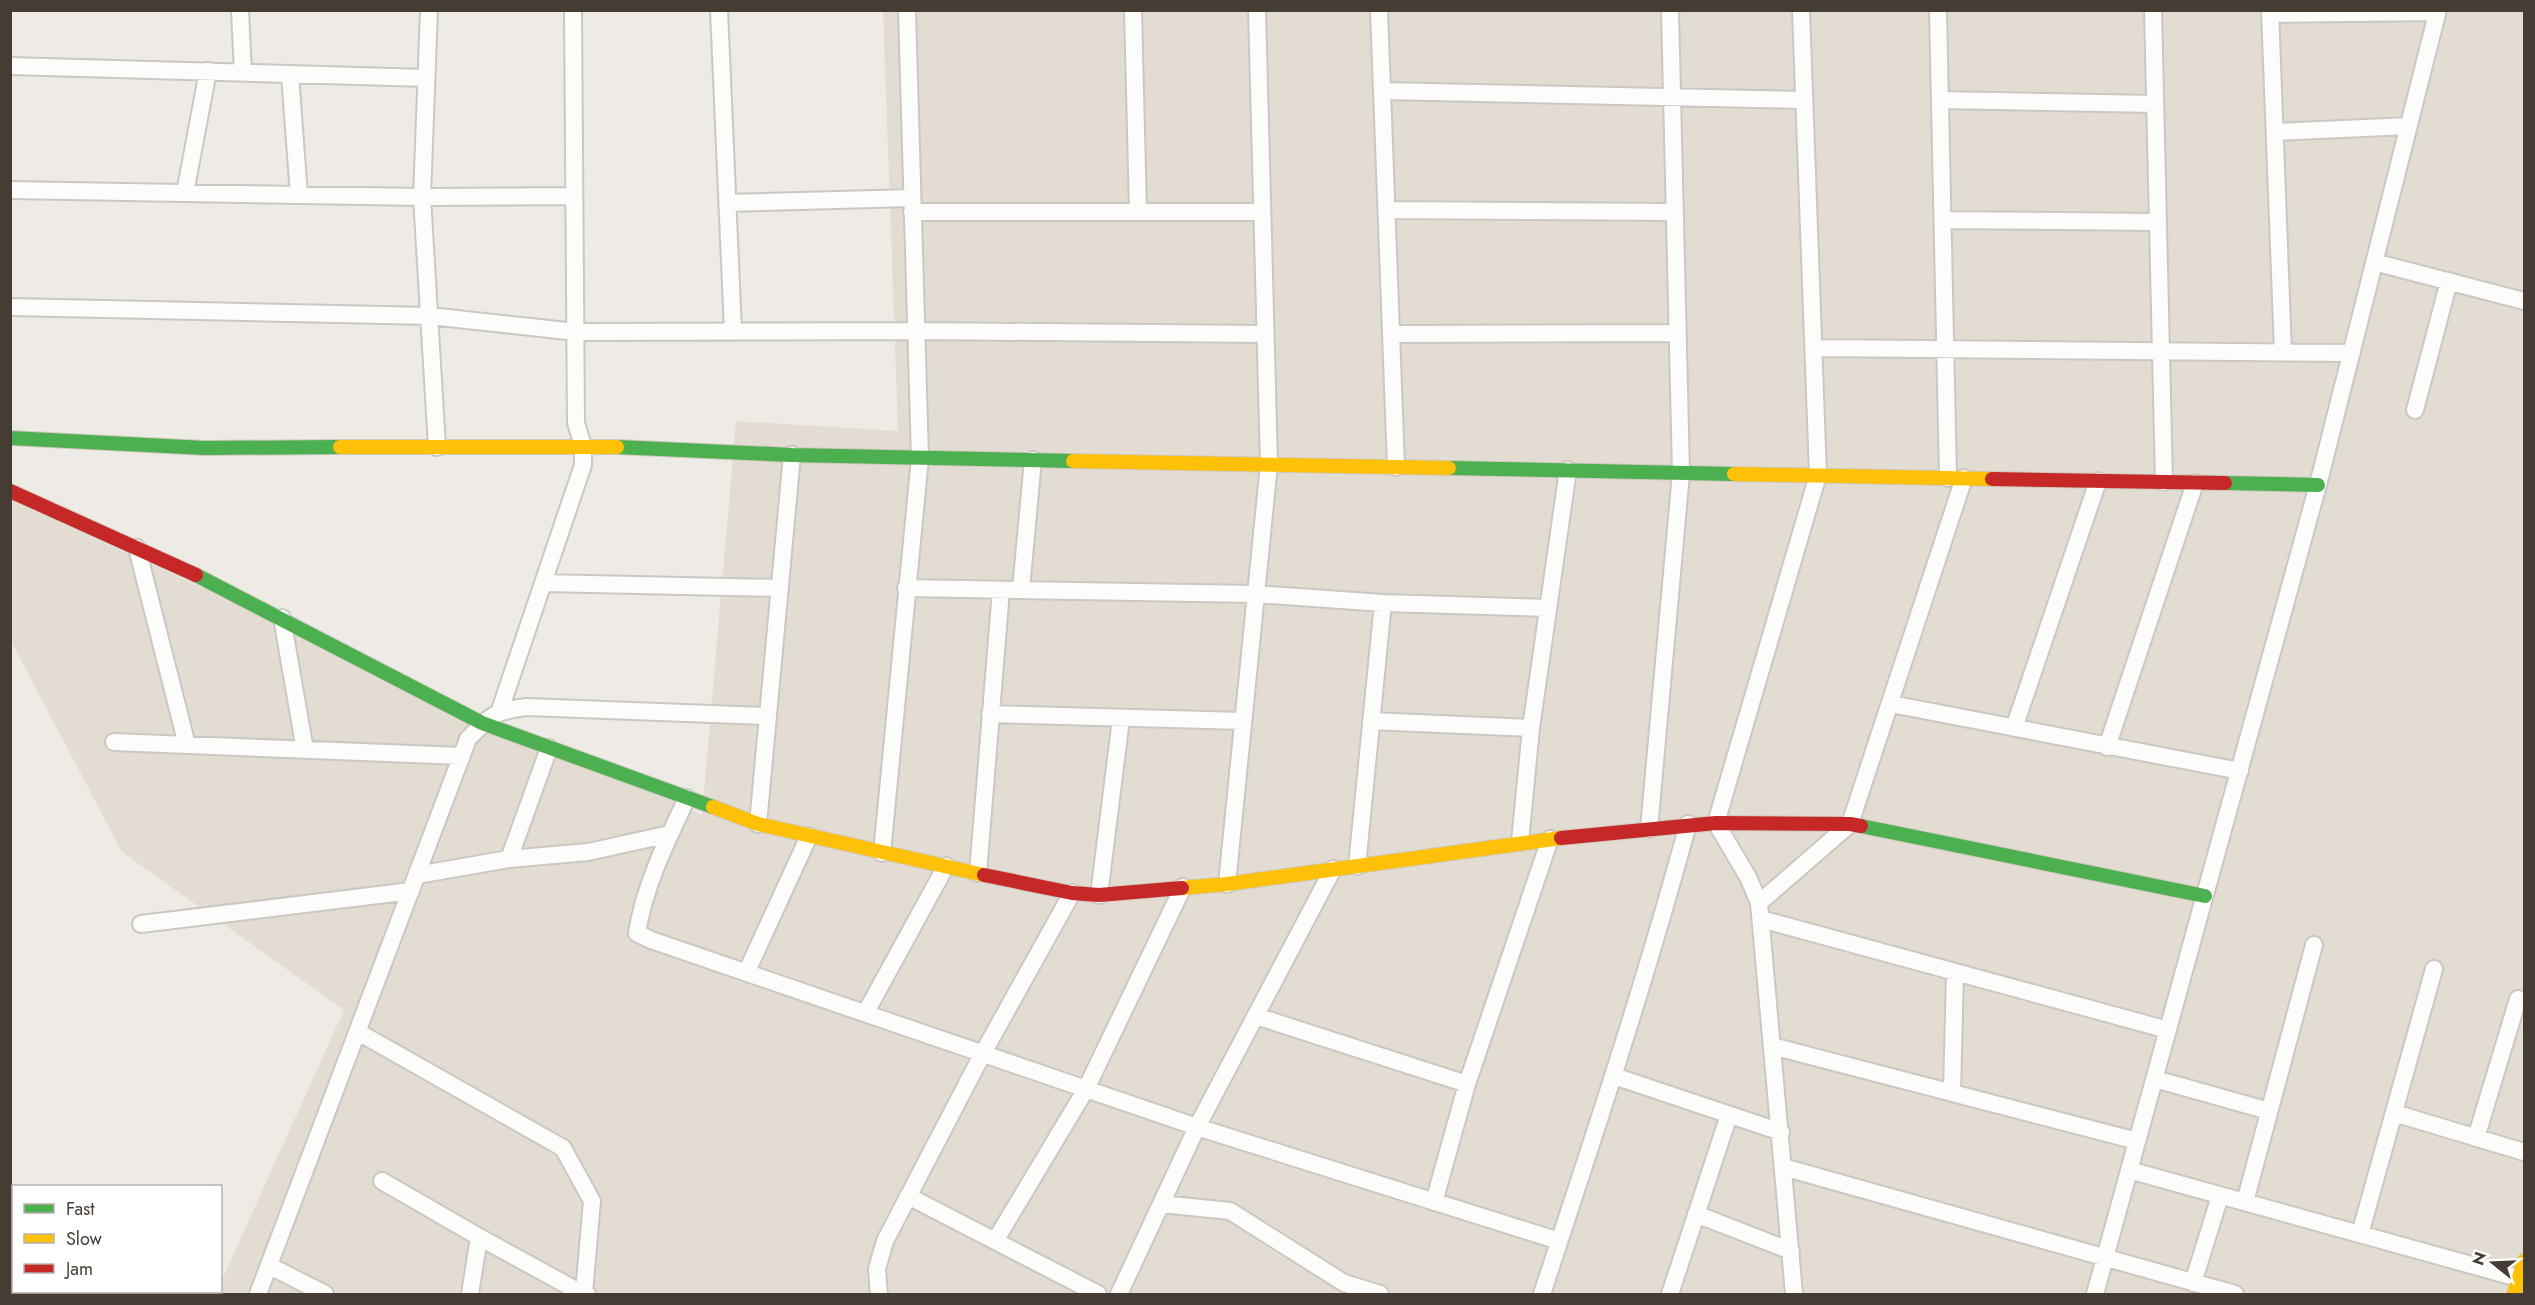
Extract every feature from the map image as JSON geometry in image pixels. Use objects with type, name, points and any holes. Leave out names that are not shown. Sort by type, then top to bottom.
[{"type":"street","points":[[240,10],[243,73]]},
{"type":"street","points":[[429,10],[422,197],[436,447]]},
{"type":"street","points":[[500,710],[583,465],[583,446],[576,423],[573,10]]},
{"type":"street","points":[[719,10],[733,332]]},
{"type":"street","points":[[882,853],[920,458],[907,10]]},
{"type":"street","points":[[1133,10],[1138,212]]},
{"type":"street","points":[[1227,884],[1269,464],[1257,10]]},
{"type":"street","points":[[1379,10],[1396,467]]},
{"type":"street","points":[[1649,829],[1681,473],[1670,10]]},
{"type":"street","points":[[1794,1294],[1760,911],[1748,878],[1716,823],[1818,475],[1801,10]]},
{"type":"street","points":[[1760,911],[1850,824],[1891,704],[1956,478],[1945,349],[1938,10]]},
{"type":"street","points":[[2153,10],[2164,482]]},
{"type":"street","points":[[2095,1294],[2318,485],[2437,11],[2270,12],[2283,352]]},
{"type":"street","points":[[10,66],[426,78]]},
{"type":"street","points":[[185,193],[208,71]]},
{"type":"street","points":[[290,75],[299,195]]},
{"type":"street","points":[[1382,91],[1804,100]]},
{"type":"street","points":[[1940,100],[2155,104]]},
{"type":"street","points":[[2275,132],[2409,126]]},
{"type":"street","points":[[10,190],[422,197],[574,196]]},
{"type":"street","points":[[728,203],[912,205],[1138,212],[1262,212]]},
{"type":"street","points":[[1387,210],[1674,212]]},
{"type":"street","points":[[1943,220],[2158,222]]},
{"type":"street","points":[[2374,262],[2524,301]]},
{"type":"street","points":[[2415,410],[2449,281]]},
{"type":"street","points":[[10,307],[430,316],[576,332],[916,331],[1265,334]]},
{"type":"street","points":[[1392,334],[1676,333]]},
{"type":"street","points":[[1814,348],[2352,354]]},
{"type":"street","points":[[10,438],[205,448],[583,446],[920,458],[2318,485]]},
{"type":"street","points":[[758,824],[792,455]]},
{"type":"street","points":[[1021,589],[1033,460]]},
{"type":"street","points":[[1520,842],[1531,728],[1568,470]]},
{"type":"street","points":[[2014,728],[2098,481]]},
{"type":"street","points":[[2107,747],[2195,483]]},
{"type":"street","points":[[10,491],[215,583],[483,723],[549,748],[758,824],[1072,893],[1099,895],[1227,884],[1520,842],[1716,823],[1850,824],[2205,896]]},
{"type":"street","points":[[137,548],[187,745]]},
{"type":"street","points":[[543,583],[780,588]]},
{"type":"street","points":[[906,588],[1255,594],[1383,603],[1547,608]]},
{"type":"street","points":[[978,873],[1001,590]]},
{"type":"street","points":[[1356,866],[1383,603]]},
{"type":"street","points":[[282,618],[305,750]]},
{"type":"street","points":[[1891,704],[2240,771]]},
{"type":"street","points":[[258,1294],[468,739],[500,710],[527,707],[767,716]]},
{"type":"street","points":[[990,714],[1243,721]]},
{"type":"street","points":[[1099,895],[1121,719]]},
{"type":"street","points":[[1371,721],[1531,728]]},
{"type":"street","points":[[114,742],[462,756]]},
{"type":"street","points":[[509,859],[549,748]]},
{"type":"street","points":[[687,798],[670,834],[640,913],[637,933],[651,940],[1197,1127],[1559,1241]]},
{"type":"street","points":[[1542,1294],[1614,1076],[1666,907],[1688,824]]},
{"type":"street","points":[[417,874],[509,859],[588,852],[670,834]]},
{"type":"street","points":[[747,971],[809,836]]},
{"type":"street","points":[[1434,1202],[1467,1084],[1550,839]]},
{"type":"street","points":[[866,1012],[946,866]]},
{"type":"street","points":[[1119,1294],[1197,1127],[1333,869]]},
{"type":"street","points":[[995,1241],[1086,1089],[1183,887]]},
{"type":"street","points":[[141,924],[411,891]]},
{"type":"street","points":[[870,1294],[885,1241],[983,1053],[1072,893]]},
{"type":"street","points":[[1760,911],[1955,972],[2168,1030]]},
{"type":"street","points":[[2245,1202],[2314,945]]},
{"type":"street","points":[[2360,1234],[2434,969]]},
{"type":"street","points":[[1952,1093],[1955,972]]},
{"type":"street","points":[[2476,1138],[2518,999]]},
{"type":"street","points":[[1256,1016],[1467,1084]]},
{"type":"street","points":[[358,1032],[563,1148],[592,1201],[584,1294],[382,1181]]},
{"type":"street","points":[[1772,1046],[2138,1141]]},
{"type":"street","points":[[1614,1076],[1780,1132]]},
{"type":"street","points":[[2155,1079],[2269,1111]]},
{"type":"street","points":[[2394,1113],[2524,1152]]},
{"type":"street","points":[[1670,1294],[1729,1115]]},
{"type":"street","points":[[1783,1167],[2235,1294]]},
{"type":"street","points":[[2130,1170],[2360,1234],[2516,1286],[2524,1261]]},
{"type":"street","points":[[909,1196],[1098,1294]]},
{"type":"street","points":[[2193,1283],[2220,1196]]},
{"type":"street","points":[[1161,1204],[1230,1211],[1344,1283],[1368,1293]]},
{"type":"street","points":[[1696,1214],[1791,1251]]},
{"type":"street","points":[[470,1294],[479,1237]]},
{"type":"street","points":[[270,1266],[325,1294]]},
{"type":"street","points":[[877,1269],[879,1294]]},
{"type":"shaded area","points":[[883,11],[2524,11],[2524,1294],[215,1294],[222,1293],[222,1280],[344,1010],[122,852],[11,641],[10,500],[702,815],[736,421],[898,431]]},
{"type":"traffic: fast","points":[[10,438],[205,448],[340,447]]},
{"type":"traffic: fast","points":[[617,447],[792,455],[1073,461]]},
{"type":"traffic: fast","points":[[1449,468],[1734,474]]},
{"type":"traffic: fast","points":[[2225,483],[2318,485]]},
{"type":"traffic: fast","points":[[196,575],[482,723],[713,807]]},
{"type":"traffic: fast","points":[[1861,826],[2205,896]]},
{"type":"traffic: slow","points":[[340,447],[617,447]]},
{"type":"traffic: slow","points":[[1073,461],[1449,468]]},
{"type":"traffic: slow","points":[[1734,474],[1992,479]]},
{"type":"traffic: slow","points":[[713,807],[758,824],[984,875]]},
{"type":"traffic: slow","points":[[1182,888],[1227,884],[1561,838]]},
{"type":"traffic: slow","points":[[2514,1294],[2524,1261]]},
{"type":"traffic: jam","points":[[1992,479],[2225,483]]},
{"type":"traffic: jam","points":[[10,491],[196,575]]},
{"type":"traffic: jam","points":[[1561,838],[1716,823],[1861,826]]},
{"type":"traffic: jam","points":[[984,875],[1072,893],[1099,895],[1182,888]]}]
